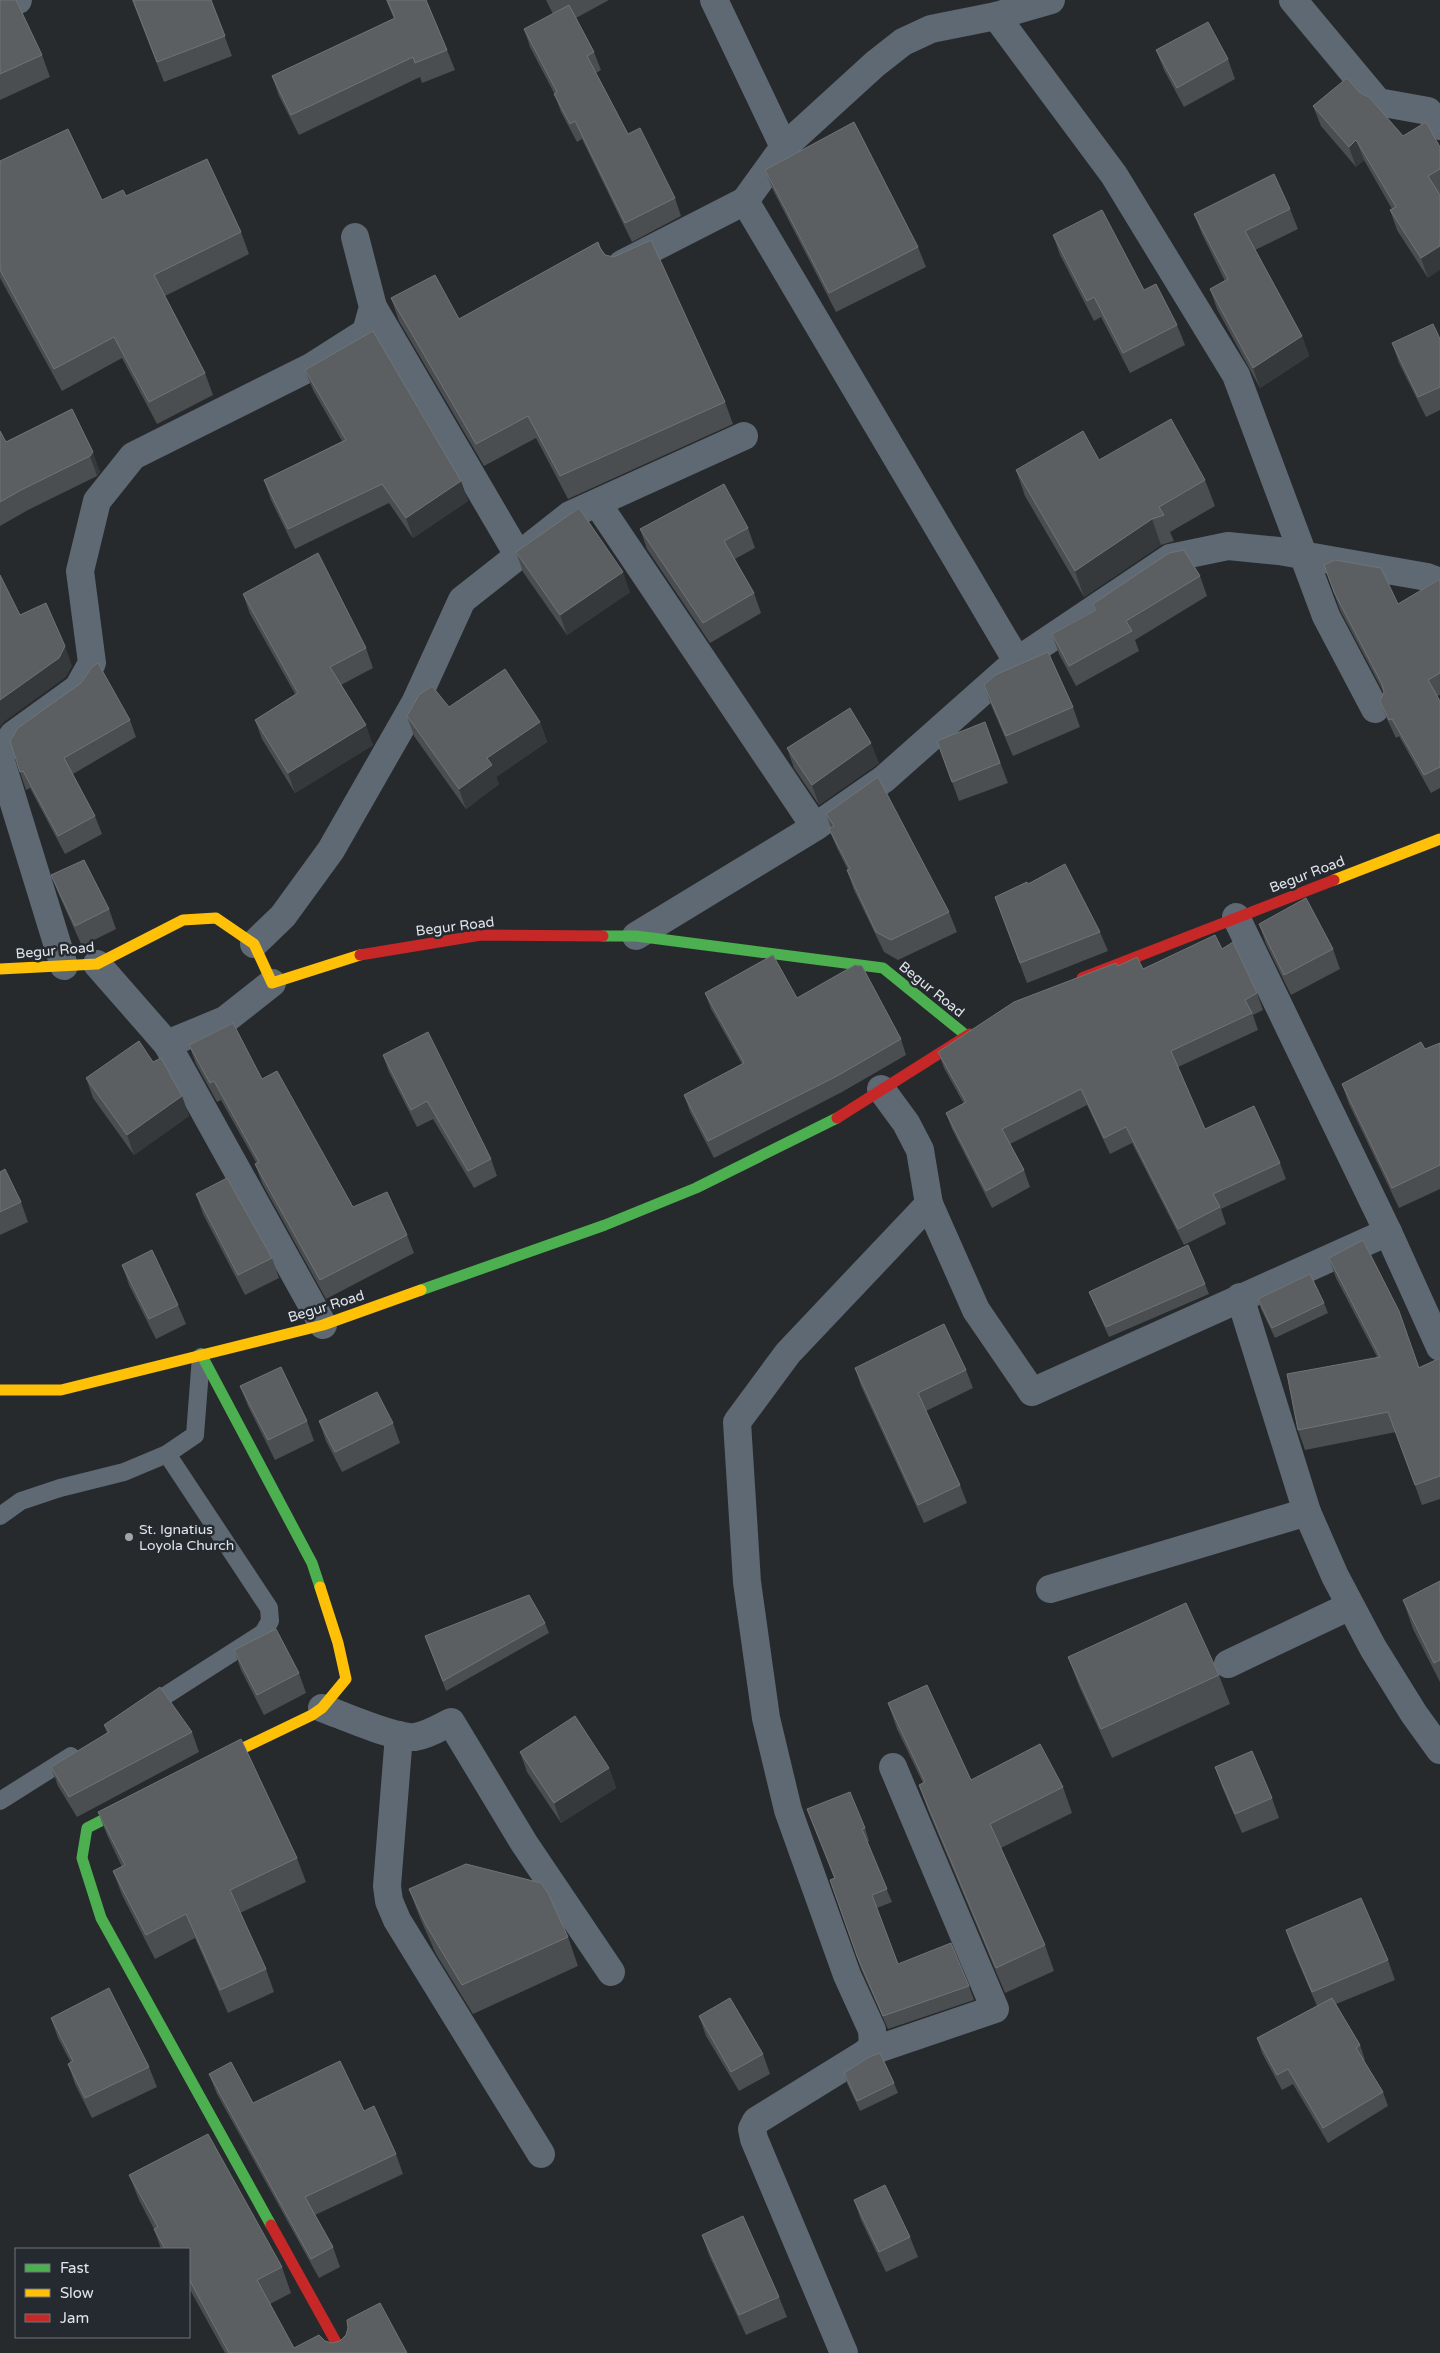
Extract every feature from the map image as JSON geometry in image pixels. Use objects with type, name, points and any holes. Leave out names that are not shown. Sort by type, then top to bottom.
[{"type":"main road","name":"Begur Road","points":[[1068,983],[1440,839]]},
{"type":"main road","name":"Begur Road","points":[[0,969],[97,964],[183,920],[216,918],[254,944]]},
{"type":"main road","name":"Begur Road","points":[[272,983],[368,953],[481,935],[636,936],[883,968],[967,1036]]},
{"type":"main road","points":[[254,944],[272,983]]},
{"type":"main road","name":"Begur Road","points":[[0,1390],[61,1390],[323,1325],[605,1225],[696,1188],[828,1124],[982,1026]]},
{"type":"main road","points":[[200,1769],[322,1708],[346,1679],[338,1643],[312,1563],[201,1354]]},
{"type":"main road","points":[[148,1796],[87,1828],[82,1858],[101,1918],[342,2353]]},
{"type":"street","points":[[0,6],[18,0]]},
{"type":"street","points":[[714,0],[784,147]]},
{"type":"street","points":[[622,264],[745,201],[784,147],[874,64],[902,42],[931,29],[996,16],[1051,0]]},
{"type":"street","points":[[1293,0],[1378,102],[1428,111],[1440,126]]},
{"type":"street","points":[[996,16],[1114,175],[1236,375],[1326,616],[1375,709]]},
{"type":"street","points":[[745,201],[1017,661]]},
{"type":"street","points":[[354,237],[372,307],[518,555]]},
{"type":"street","points":[[64,966],[0,757],[13,735],[78,688],[92,663],[80,571],[98,501],[133,456],[311,366],[366,332],[372,307]]},
{"type":"street","points":[[254,944],[283,916],[330,850],[415,703],[462,600],[570,515],[744,436]]},
{"type":"street","points":[[597,503],[815,827]]},
{"type":"street","points":[[636,936],[815,827],[884,780],[1017,661],[1170,558],[1228,546],[1303,556],[1426,577],[1440,582]]},
{"type":"street","points":[[1236,917],[1388,1232],[1440,1347]]},
{"type":"street","points":[[97,964],[167,1044],[323,1325]]},
{"type":"street","points":[[167,1044],[225,1020],[272,983]]},
{"type":"street","points":[[881,1089],[906,1123],[920,1150],[930,1204],[976,1310],[1032,1392],[1388,1232]]},
{"type":"street","points":[[866,2053],[873,2045],[872,2030],[847,1975],[788,1810],[766,1718],[747,1582],[737,1422],[788,1354],[930,1204]]},
{"type":"street","points":[[1240,1297],[1307,1512],[1350,1606],[1414,1714],[1440,1750]]},
{"type":"street","points":[[1050,1589],[1307,1512]]},
{"type":"street","points":[[1228,1664],[1350,1606]]},
{"type":"street","points":[[322,1708],[400,1735],[414,1737],[427,1734],[451,1722],[524,1843],[611,1972]]},
{"type":"street","points":[[400,1735],[387,1886],[389,1901],[397,1920],[541,2154]]},
{"type":"street","points":[[844,2353],[754,2140],[752,2129],[756,2121],[866,2053],[995,2009],[893,1767]]},
{"type":"lane","points":[[0,1516],[21,1501],[60,1488],[124,1472],[167,1454],[195,1435],[201,1354]]},
{"type":"lane","points":[[132,1717],[263,1633],[270,1621],[269,1608],[167,1454]]},
{"type":"lane","points":[[0,1802],[82,1749]]},
{"type":"building","points":[[0,0],[16,0],[42,55],[0,74]]},
{"type":"building","points":[[133,0],[211,0],[225,36],[157,62]]},
{"type":"building","points":[[387,0],[426,0],[447,50],[415,63],[413,57],[291,115],[272,76],[395,18]]},
{"type":"building","points":[[569,5],[594,52],[587,56],[628,134],[640,128],[675,198],[625,223],[575,121],[570,124],[554,94],[557,92],[524,29]]},
{"type":"building","points":[[1208,22],[1228,59],[1177,88],[1156,50]]},
{"type":"building","points":[[1347,78],[1359,92],[1370,98],[1403,136],[1426,122],[1440,147],[1440,169],[1428,176],[1440,195],[1440,246],[1421,258],[1390,210],[1396,207],[1356,140],[1349,147],[1313,106]]},
{"type":"building","points":[[854,122],[918,247],[829,293],[765,170]]},
{"type":"building","points":[[68,129],[102,200],[123,190],[126,196],[207,159],[241,232],[154,275],[205,373],[149,402],[114,337],[54,369],[0,270],[0,161]]},
{"type":"building","points":[[1274,174],[1290,209],[1245,231],[1302,336],[1253,368],[1210,289],[1228,279],[1194,214]]},
{"type":"building","points":[[1102,210],[1144,290],[1156,284],[1177,325],[1123,353],[1094,297],[1087,301],[1053,235]]},
{"type":"building","points":[[651,240],[725,402],[560,476],[528,416],[476,444],[391,298],[435,275],[459,319],[598,242],[605,255],[614,257]]},
{"type":"building","points":[[1433,324],[1440,339],[1440,387],[1418,397],[1392,343]]},
{"type":"building","points":[[373,331],[461,481],[406,518],[382,484],[288,529],[264,480],[346,440],[305,370]]},
{"type":"building","points":[[72,409],[93,452],[90,456],[0,502],[0,431],[6,442]]},
{"type":"building","points":[[1171,419],[1205,480],[1159,507],[1164,515],[1152,519],[1075,571],[1016,470],[1083,431],[1099,460]]},
{"type":"building","points":[[724,484],[748,528],[724,541],[754,593],[703,623],[640,529]]},
{"type":"building","points":[[579,508],[623,572],[560,615],[516,552]]},
{"type":"building","points":[[1184,550],[1200,576],[1126,621],[1132,631],[1069,666],[1052,634],[1096,610],[1093,604],[1169,553]]},
{"type":"building","points":[[318,553],[366,648],[330,667],[366,725],[288,773],[255,720],[298,693],[243,594]]},
{"type":"building","points":[[1335,560],[1381,568],[1398,604],[1440,579],[1440,673],[1428,680],[1440,701],[1440,767],[1424,775],[1392,719],[1389,720],[1380,701],[1384,692],[1382,684],[1334,592],[1324,565]]},
{"type":"building","points":[[0,575],[20,615],[46,603],[65,646],[59,658],[0,700]]},
{"type":"building","points":[[1048,652],[1073,707],[1006,736],[984,685],[995,675]]},
{"type":"building","points":[[98,663],[130,720],[64,758],[95,816],[58,836],[23,771],[20,772],[10,741],[18,728],[81,683],[92,667]]},
{"type":"building","points":[[505,669],[540,722],[487,758],[492,765],[459,789],[407,716],[419,695],[432,686],[449,707]]},
{"type":"building","points":[[850,708],[871,743],[812,785],[787,748]]},
{"type":"building","points":[[985,722],[1000,763],[952,782],[937,741]]},
{"type":"building","points":[[878,777],[949,912],[891,940],[876,932],[847,870],[850,869],[829,829],[834,826],[826,814]]},
{"type":"building","points":[[84,860],[109,909],[75,926],[51,875]]},
{"type":"building","points":[[1065,864],[1100,932],[1020,963],[995,897],[1027,882],[1028,884]]},
{"type":"building","points":[[1306,898],[1333,949],[1284,975],[1259,924]]},
{"type":"building","points":[[1215,935],[1222,949],[1233,942],[1257,993],[1245,1000],[1252,1013],[1171,1051],[1205,1129],[1254,1106],[1280,1163],[1213,1194],[1220,1207],[1178,1229],[1126,1127],[1104,1138],[1081,1089],[1002,1129],[1024,1170],[986,1191],[946,1113],[966,1102],[938,1052],[1014,1002],[1116,963],[1118,966],[1137,957],[1143,969]]},
{"type":"building","points":[[773,955],[797,998],[855,965],[862,966],[901,1039],[837,1076],[708,1141],[684,1095],[744,1063],[705,993]]},
{"type":"building","points":[[233,1023],[262,1079],[277,1071],[353,1207],[387,1192],[407,1235],[320,1280],[255,1164],[259,1162],[214,1081],[210,1083],[189,1045]]},
{"type":"building","points":[[428,1032],[491,1159],[468,1171],[427,1101],[411,1110],[383,1055]]},
{"type":"building","points":[[139,1041],[153,1062],[161,1058],[182,1096],[127,1135],[86,1078]]},
{"type":"building","points":[[1421,1042],[1425,1049],[1440,1043],[1440,1165],[1392,1188],[1342,1084]]},
{"type":"building","points":[[5,1169],[21,1202],[0,1212],[0,1172]]},
{"type":"building","points":[[227,1178],[272,1258],[238,1275],[196,1194]]},
{"type":"building","points":[[1363,1240],[1399,1311],[1419,1368],[1440,1358],[1440,1476],[1415,1485],[1388,1412],[1298,1430],[1287,1374],[1380,1357],[1329,1258]]},
{"type":"building","points":[[1188,1245],[1205,1284],[1106,1327],[1089,1292]]},
{"type":"building","points":[[152,1250],[178,1305],[149,1319],[122,1265]]},
{"type":"building","points":[[1310,1274],[1324,1303],[1272,1328],[1258,1299]]},
{"type":"building","points":[[944,1324],[966,1370],[918,1393],[960,1485],[918,1505],[855,1368]]},
{"type":"building","points":[[281,1367],[307,1421],[268,1440],[240,1386]]},
{"type":"building","points":[[377,1392],[393,1423],[335,1452],[319,1421]]},
{"type":"building","points":[[1440,1581],[1440,1660],[1434,1663],[1403,1600]]},
{"type":"building","points":[[529,1595],[545,1623],[443,1681],[425,1636]]},
{"type":"building","points":[[1186,1603],[1219,1675],[1101,1729],[1068,1657]]},
{"type":"building","points":[[276,1629],[299,1673],[257,1695],[234,1650]]},
{"type":"building","points":[[927,1685],[971,1780],[1040,1744],[1063,1787],[990,1824],[1045,1945],[996,1968],[919,1785],[925,1782],[888,1703]]},
{"type":"building","points":[[160,1687],[192,1732],[69,1797],[51,1767],[109,1732],[104,1725]]},
{"type":"building","points":[[575,1716],[609,1768],[554,1803],[520,1752]]},
{"type":"building","points":[[241,1739],[297,1858],[230,1890],[266,1969],[220,1990],[186,1914],[146,1935],[113,1871],[125,1865],[98,1812]]},
{"type":"building","points":[[1252,1751],[1272,1798],[1235,1814],[1215,1767]]},
{"type":"building","points":[[850,1792],[865,1828],[862,1829],[887,1889],[872,1895],[898,1964],[951,1943],[969,1986],[883,2016],[857,1956],[830,1880],[835,1878],[807,1809]]},
{"type":"building","points":[[466,1864],[541,1883],[548,1893],[568,1937],[462,1985],[426,1925],[409,1889]]},
{"type":"building","points":[[1361,1898],[1388,1960],[1312,1992],[1286,1930]]},
{"type":"building","points":[[109,1988],[149,2067],[85,2098],[68,2064],[73,2061],[51,2018]]},
{"type":"building","points":[[730,1998],[763,2054],[731,2072],[699,2016]]},
{"type":"building","points":[[1332,1998],[1360,2045],[1356,2048],[1383,2092],[1323,2128],[1288,2069],[1277,2075],[1257,2038]]},
{"type":"building","points":[[880,2053],[894,2083],[857,2101],[844,2073],[869,2057]]},
{"type":"building","points":[[340,2061],[364,2111],[374,2106],[396,2154],[305,2197],[333,2247],[311,2259],[209,2074],[231,2062],[253,2103]]},
{"type":"building","points":[[208,2134],[282,2267],[257,2280],[294,2348],[319,2335],[325,2341],[332,2343],[340,2341],[346,2335],[348,2328],[347,2320],[380,2303],[407,2353],[229,2353],[190,2281],[190,2248],[164,2248],[154,2229],[158,2227],[129,2175]]},
{"type":"building","points":[[885,2185],[910,2237],[879,2252],[854,2200]]},
{"type":"building","points":[[743,2216],[779,2297],[739,2315],[702,2235]]},
{"type":"traffic: fast","points":[[603,936],[636,936],[883,968],[967,1036]]},
{"type":"traffic: fast","points":[[421,1290],[605,1225],[696,1188],[837,1118]]},
{"type":"traffic: fast","points":[[201,1354],[312,1563],[320,1587]]},
{"type":"traffic: fast","points":[[134,1804],[87,1828],[82,1858],[101,1918],[271,2225]]},
{"type":"traffic: slow","points":[[1334,880],[1440,839]]},
{"type":"traffic: slow","points":[[0,969],[97,964],[183,920],[216,918],[254,944],[272,983],[360,955]]},
{"type":"traffic: slow","points":[[0,1390],[61,1390],[323,1325],[421,1290]]},
{"type":"traffic: slow","points":[[212,1763],[312,1715],[322,1708],[346,1679],[338,1643],[320,1587]]},
{"type":"traffic: jam","points":[[1082,978],[1334,880]]},
{"type":"traffic: jam","points":[[360,955],[481,935],[603,936]]},
{"type":"traffic: jam","points":[[837,1118],[970,1034]]},
{"type":"traffic: jam","points":[[271,2225],[342,2353]]},
{"type":"place","name":"St. Ignatius Loyola Church","points":[[129,1537]]}]
